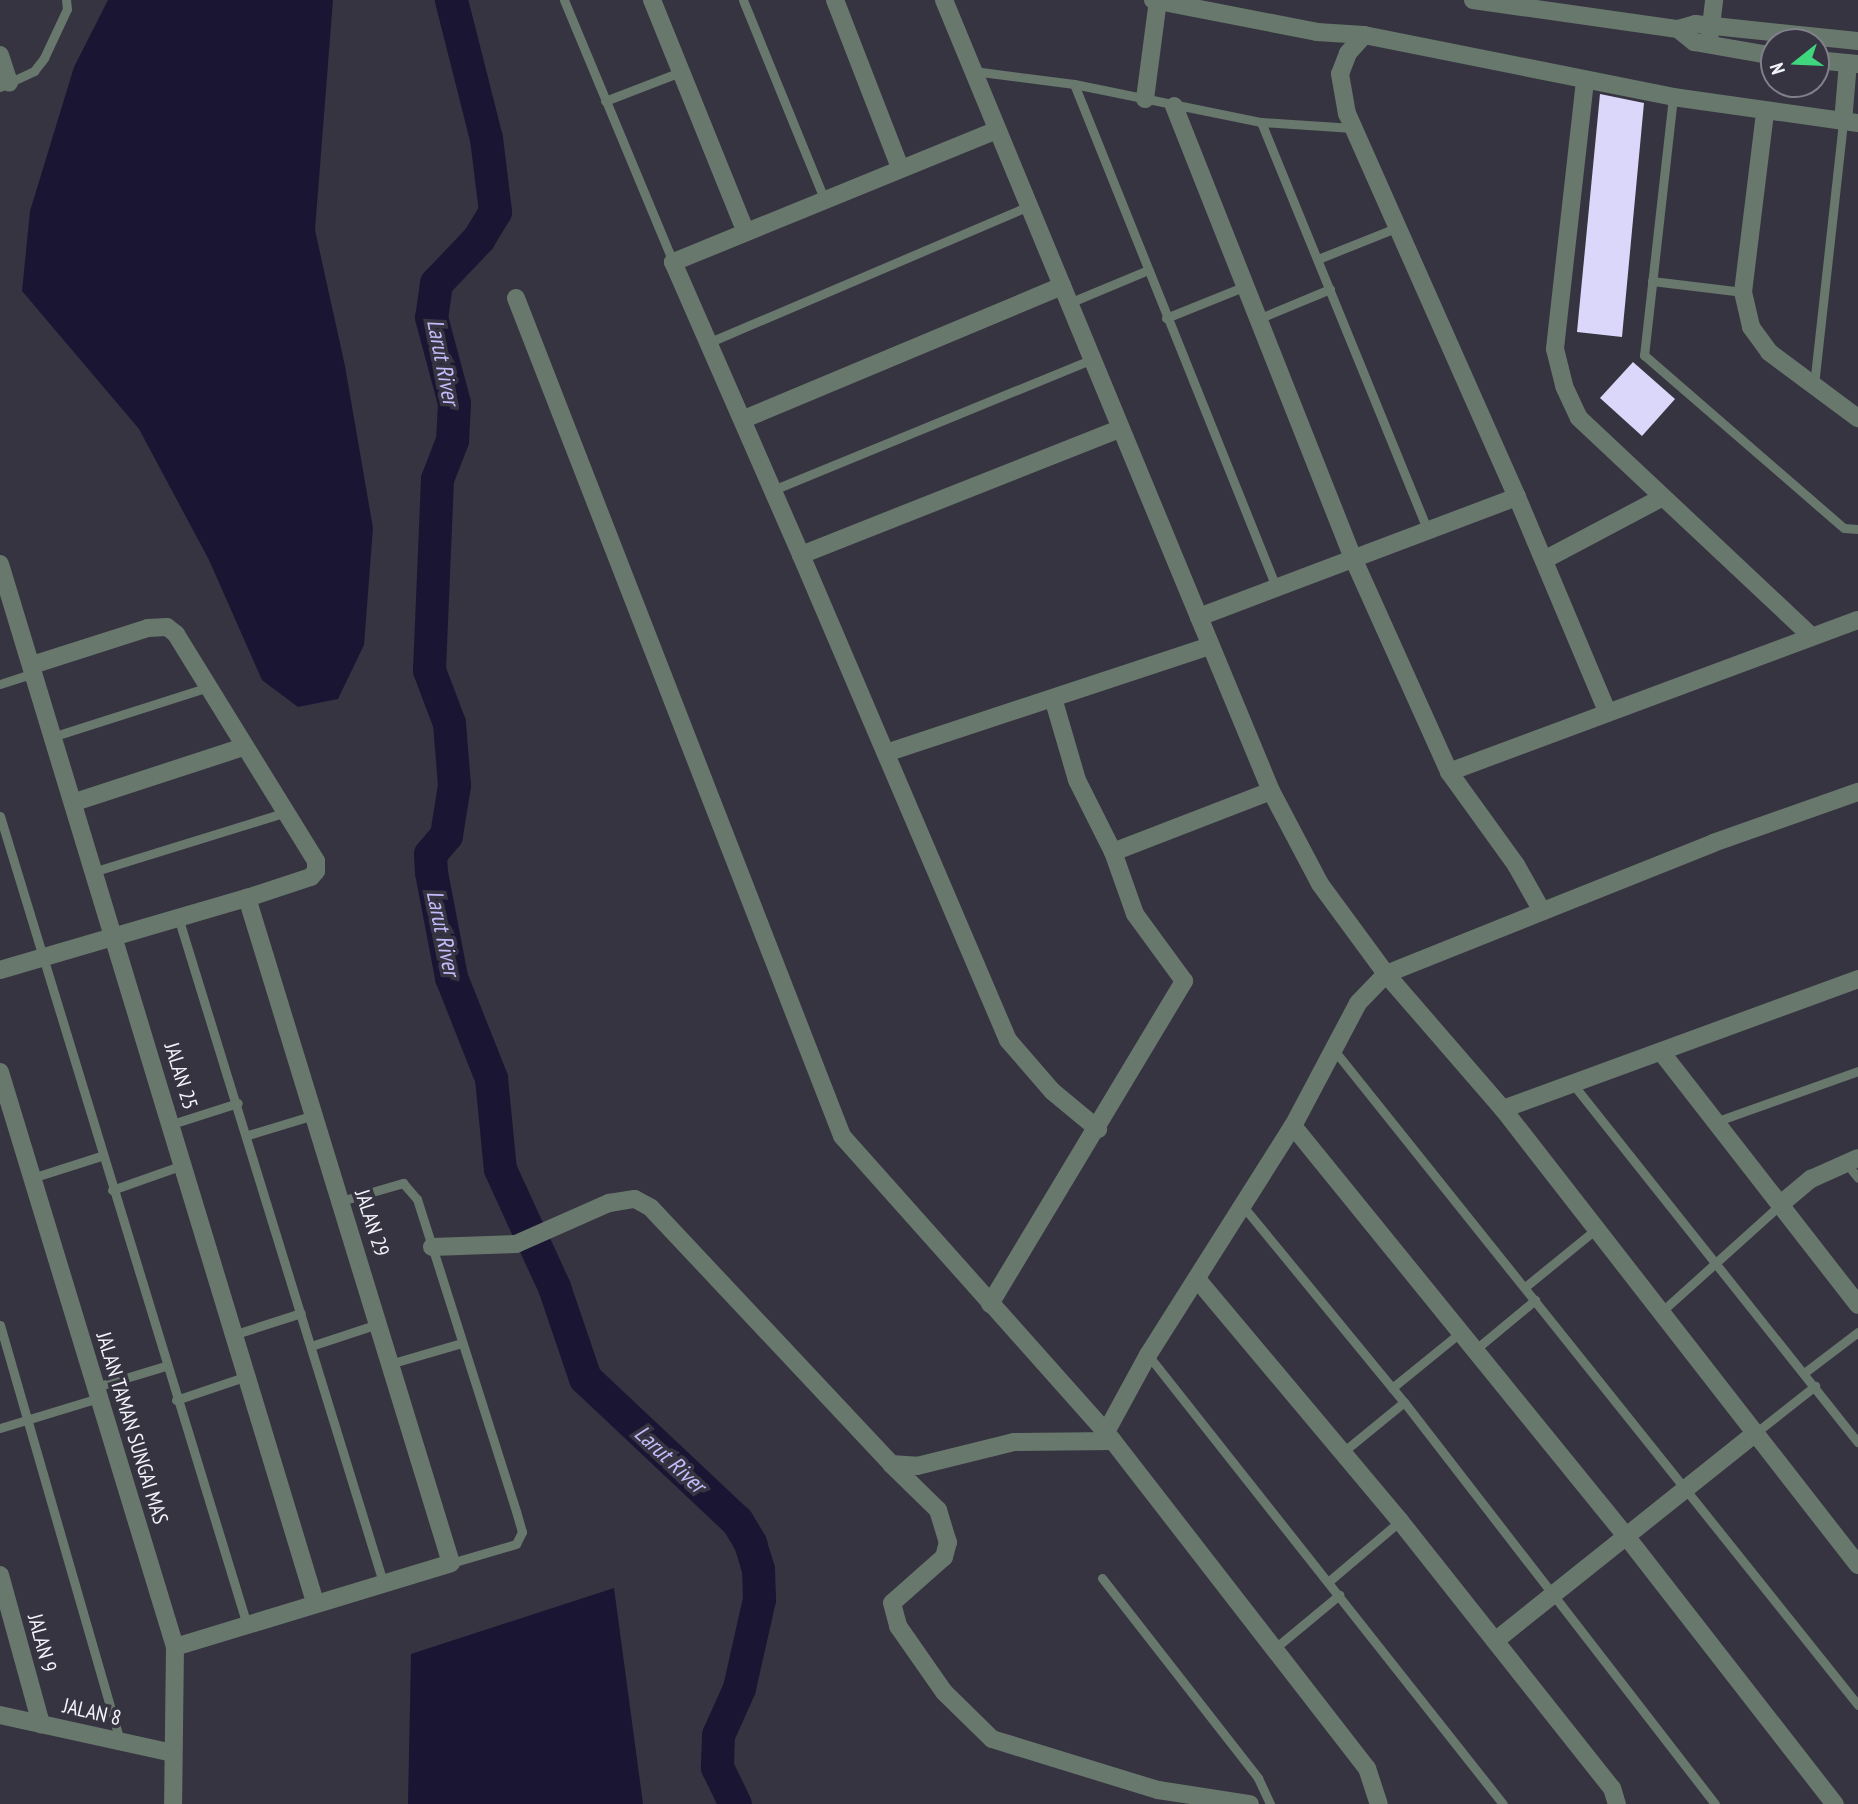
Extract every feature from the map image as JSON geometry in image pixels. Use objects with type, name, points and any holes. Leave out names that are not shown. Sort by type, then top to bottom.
[{"type":"street","points":[[652,0],[745,230]]},
{"type":"street","points":[[835,0],[900,168]]},
{"type":"street","points":[[944,0],[1271,791],[1320,884],[1386,974],[1503,1109],[1858,1565]]},
{"type":"street","points":[[1145,99],[1156,0],[1317,32],[1364,35],[1673,97],[1765,113],[1850,122],[1853,64],[1830,62]]},
{"type":"street","points":[[1474,0],[1538,5],[1678,29],[1695,24],[1711,25],[1858,41]]},
{"type":"street","points":[[1709,45],[1714,0]]},
{"type":"street","points":[[1678,29],[1694,42],[1760,53]]},
{"type":"street","points":[[1364,35],[1348,53],[1340,74],[1340,92],[1353,128],[1517,497],[1608,713]]},
{"type":"street","points":[[0,55],[5,85]]},
{"type":"street","points":[[1585,80],[1555,349],[1579,418],[1661,498],[1811,636]]},
{"type":"street","points":[[1174,106],[1243,287],[1353,558],[1448,772],[1517,865],[1542,911]]},
{"type":"street","points":[[1765,113],[1743,292],[1751,327],[1769,352],[1858,418]]},
{"type":"street","points":[[997,130],[745,230],[673,262],[744,419],[1008,1040],[1052,1091],[1098,1129]]},
{"type":"street","points":[[744,419],[1065,294]]},
{"type":"street","points":[[516,298],[842,1136],[1110,1437],[1367,1768],[1379,1804]]},
{"type":"street","points":[[801,555],[1121,428]]},
{"type":"street","points":[[1199,617],[1517,497]]},
{"type":"street","points":[[1544,560],[1661,498]]},
{"type":"street","name":"JALAN 25","points":[[0,564],[96,871],[315,1602]]},
{"type":"street","points":[[1448,772],[1858,620]]},
{"type":"street","points":[[0,970],[115,934],[247,898],[311,877],[316,871],[316,861],[283,813],[191,655],[167,627],[148,628],[33,669]]},
{"type":"street","points":[[886,753],[1210,646]]},
{"type":"street","points":[[990,1304],[1098,1129],[1184,981],[1135,915],[1113,852],[1077,780],[1053,698]]},
{"type":"street","points":[[75,802],[243,747]]},
{"type":"street","points":[[1113,852],[1271,791]]},
{"type":"street","points":[[1110,1437],[1148,1355],[1197,1279],[1241,1203],[1293,1126],[1358,1003],[1386,974],[1713,843],[1858,792]]},
{"type":"street","name":"JALAN 29","points":[[247,898],[393,1363],[450,1563]]},
{"type":"street","points":[[1503,1109],[1858,979]]},
{"type":"street","points":[[1662,1053],[1714,1123],[1782,1203],[1858,1305]]},
{"type":"street","name":"JALAN TAMAN SUNGAI MAS","points":[[0,1072],[8,1125],[31,1178],[175,1647],[173,1804]]},
{"type":"street","points":[[1293,1126],[1626,1536],[1835,1804]]},
{"type":"street","points":[[1782,1203],[1811,1179],[1851,1160]]},
{"type":"street","points":[[432,1247],[516,1244],[624,1199],[651,1208],[891,1464],[938,1510],[947,1530],[944,1557],[892,1603],[898,1626],[944,1692],[992,1739],[1156,1797],[1250,1804]]},
{"type":"street","points":[[1197,1279],[1400,1521],[1612,1788],[1617,1804]]},
{"type":"street","points":[[1495,1641],[1754,1434]]},
{"type":"street","points":[[891,1464],[917,1466],[1014,1443],[1110,1437]]},
{"type":"street","points":[[175,1647],[315,1602],[450,1563]]},
{"type":"street","name":"JALAN 9","points":[[0,1575],[41,1724]]},
{"type":"street","name":"JALAN 8","points":[[0,1715],[173,1753]]},
{"type":"lane","points":[[5,85],[34,72],[44,58],[67,9],[66,0]]},
{"type":"lane","points":[[564,0],[673,262]]},
{"type":"lane","points":[[743,0],[824,198]]},
{"type":"lane","points":[[973,71],[1074,84],[1261,122],[1353,128]]},
{"type":"lane","points":[[605,101],[680,72]]},
{"type":"lane","points":[[1074,84],[1276,587]]},
{"type":"lane","points":[[1673,97],[1644,355],[1844,528],[1858,529]]},
{"type":"lane","points":[[1261,122],[1428,531]]},
{"type":"lane","points":[[1814,385],[1850,122]]},
{"type":"lane","points":[[710,342],[1029,206]]},
{"type":"lane","points":[[1318,260],[1398,227]]},
{"type":"lane","points":[[1065,294],[1148,270]]},
{"type":"lane","points":[[1652,281],[1743,292]]},
{"type":"lane","points":[[1166,318],[1243,287]]},
{"type":"lane","points":[[1257,319],[1330,289]]},
{"type":"lane","points":[[773,490],[1092,359]]},
{"type":"lane","points":[[0,684],[33,669]]},
{"type":"lane","points":[[55,736],[209,687]]},
{"type":"lane","points":[[96,871],[283,813]]},
{"type":"lane","points":[[0,816],[111,1190],[247,1625]]},
{"type":"lane","points":[[178,917],[248,1135],[383,1583]]},
{"type":"lane","points":[[1334,1050],[1858,1705]]},
{"type":"lane","points":[[1714,1123],[1858,1071]]},
{"type":"lane","points":[[1572,1083],[1858,1442]]},
{"type":"lane","points":[[172,1124],[238,1103]]},
{"type":"lane","points":[[248,1135],[314,1115]]},
{"type":"lane","points":[[31,1178],[101,1156]]},
{"type":"lane","points":[[1851,1160],[1858,1178]]},
{"type":"lane","points":[[111,1190],[183,1165]]},
{"type":"lane","points":[[341,1200],[403,1183],[417,1199],[522,1532],[516,1544],[450,1563]]},
{"type":"lane","points":[[1241,1203],[1404,1402],[1715,1804]]},
{"type":"lane","points":[[1660,1313],[1782,1203]]},
{"type":"lane","points":[[1525,1287],[1595,1230]]},
{"type":"lane","points":[[1476,1349],[1535,1300]]},
{"type":"lane","points":[[236,1334],[301,1312]]},
{"type":"lane","points":[[311,1346],[380,1324]]},
{"type":"lane","points":[[0,1325],[30,1419],[120,1742]]},
{"type":"lane","points":[[1392,1388],[1462,1331]]},
{"type":"lane","points":[[1804,1373],[1858,1332]]},
{"type":"lane","points":[[393,1363],[462,1343]]},
{"type":"lane","points":[[1148,1355],[1503,1804]]},
{"type":"lane","points":[[0,1428],[30,1419],[165,1366]]},
{"type":"lane","points":[[176,1400],[247,1376]]},
{"type":"lane","points":[[1754,1434],[1815,1386]]},
{"type":"lane","points":[[1343,1452],[1404,1402]]},
{"type":"lane","points":[[1328,1582],[1400,1521]]},
{"type":"lane","points":[[1102,1578],[1258,1778],[1270,1804]]},
{"type":"lane","points":[[1274,1649],[1339,1595]]},
{"type":"shaded area","points":[[108,0],[333,0],[315,230],[345,366],[373,528],[364,645],[338,699],[298,707],[262,680],[209,560],[139,429],[22,291],[30,211],[74,67]]},
{"type":"shaded area","points":[[614,1588],[643,1804],[408,1804],[411,1654]]},
{"type":"building","points":[[1600,94],[1644,103],[1622,337],[1577,332]]},
{"type":"building","points":[[1633,362],[1675,399],[1642,436],[1600,398]]},
{"type":"waterway","name":"Larut River","points":[[451,0],[486,138],[495,211],[479,238],[436,283],[431,317],[454,403],[452,440],[437,479],[429,670],[449,723],[454,785],[446,835],[430,854],[431,872],[451,977],[491,1078],[500,1169],[554,1287],[585,1378],[737,1521],[750,1543],[758,1569],[759,1599],[739,1688],[718,1735],[717,1767],[735,1804]]}]
